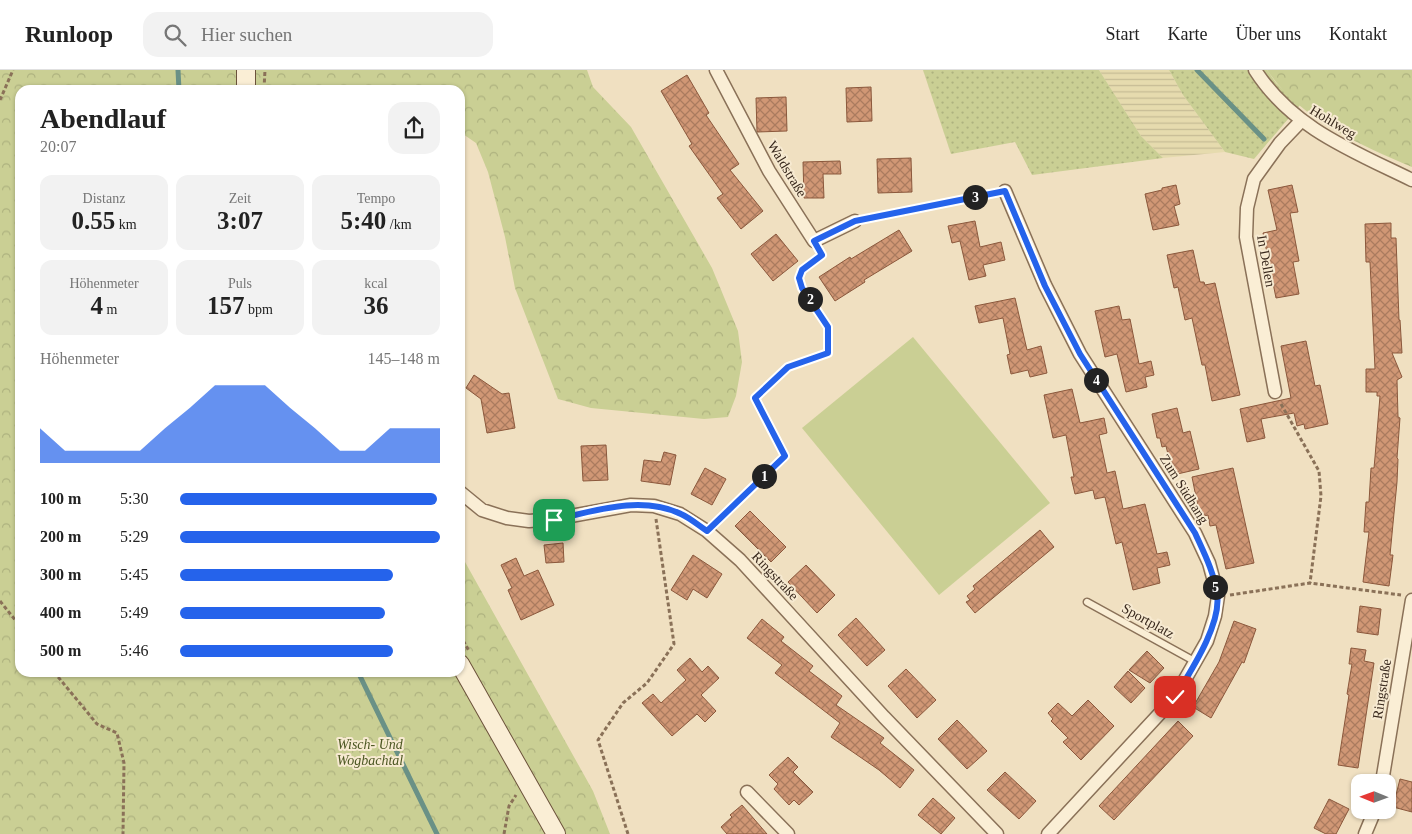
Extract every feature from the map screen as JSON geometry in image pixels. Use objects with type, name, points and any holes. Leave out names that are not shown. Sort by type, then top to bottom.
[{"type":"main road","points":[[246,70],[246,85]]},
{"type":"main road","points":[[465,673],[556,834]]},
{"type":"street","name":"Waldstraße","points":[[716,70],[769,171],[814,241]]},
{"type":"street","name":"Hohlweg","points":[[1255,70],[1264,85],[1301,121],[1329,140],[1412,180]]},
{"type":"street","name":"In Dellen","points":[[1275,392],[1246,238],[1247,208],[1254,180],[1280,143],[1301,121]]},
{"type":"street","name":"Zum Südhang","points":[[1005,191],[1045,286],[1080,354],[1195,533],[1209,563],[1218,596],[1215,616],[1207,641],[1175,697],[1048,834]]},
{"type":"street","points":[[814,241],[855,221]]},
{"type":"street","name":"Ringstraße","points":[[465,496],[482,510],[507,518],[530,521],[554,520],[631,505],[654,506],[680,514],[707,531],[740,560],[884,717],[997,834]]},
{"type":"street","name":"Ringstraße","points":[[1383,774],[1412,600]]},
{"type":"street","points":[[747,792],[788,834]]},
{"type":"street","points":[[1365,834],[1371,819]]},
{"type":"lane","name":"Sportplatz","points":[[1088,602],[1196,662]]},
{"type":"path","points":[[0,100],[13,70]]},
{"type":"path","points":[[264,85],[265,70]]},
{"type":"path","points":[[855,221],[1005,191]]},
{"type":"path","points":[[707,531],[785,456],[755,398],[788,367],[828,353],[828,327],[802,288],[799,278],[802,270],[822,255],[814,241]]},
{"type":"path","points":[[1275,392],[1319,471],[1321,496],[1310,583]]},
{"type":"path","points":[[628,834],[598,740],[622,703],[647,683],[674,644],[654,506]]},
{"type":"path","points":[[1247,593],[1310,583],[1386,594]]},
{"type":"path","points":[[0,601],[15,620]]},
{"type":"path","points":[[58,677],[97,724],[117,733],[124,763],[123,834]]},
{"type":"path","points":[[504,834],[509,806],[526,779]]},
{"type":"shaded area","points":[[1099,70],[1169,70],[1183,95],[1225,152],[1163,158],[1141,136]]},
{"type":"green space","name":"Wisch- Und Wogbachtal","points":[[0,70],[587,70],[593,87],[631,127],[712,268],[738,331],[742,362],[736,396],[728,417],[704,419],[591,408],[558,399],[515,288],[505,237],[488,172],[476,143],[465,135],[465,85],[15,85],[15,677],[465,677],[465,562],[593,791],[610,834],[0,834]]},
{"type":"green space","points":[[923,70],[1099,70],[1141,136],[1163,158],[1032,175],[1015,142],[951,154]]},
{"type":"green space","points":[[1169,70],[1267,70],[1276,83],[1300,105],[1254,159],[1225,152],[1183,95]]},
{"type":"green space","points":[[1267,70],[1412,70],[1412,167],[1332,129],[1296,103]]},
{"type":"green space","points":[[913,337],[1050,503],[939,595],[802,428]]},
{"type":"building","points":[[687,75],[709,113],[706,115],[739,164],[730,170],[763,211],[741,229],[717,198],[723,194],[689,146],[692,144],[661,91]]},
{"type":"building","points":[[871,87],[872,121],[847,122],[846,88]]},
{"type":"building","points":[[786,97],[787,131],[757,132],[756,98]]},
{"type":"building","points":[[911,158],[912,192],[878,193],[877,159]]},
{"type":"building","points":[[840,161],[841,174],[823,174],[824,198],[804,198],[803,162]]},
{"type":"building","points":[[1176,185],[1180,204],[1174,206],[1179,225],[1153,230],[1145,194]]},
{"type":"building","points":[[1292,185],[1298,212],[1290,213],[1299,261],[1293,262],[1299,294],[1276,298],[1263,233],[1277,230],[1268,190]]},
{"type":"building","points":[[975,221],[980,247],[1001,242],[1005,260],[983,265],[986,276],[969,280],[960,241],[952,243],[948,226]]},
{"type":"building","points":[[1391,223],[1391,238],[1396,238],[1402,353],[1392,353],[1402,377],[1397,380],[1398,417],[1400,418],[1397,482],[1390,555],[1393,555],[1389,586],[1363,582],[1369,532],[1364,532],[1366,502],[1369,502],[1371,468],[1374,468],[1380,396],[1377,396],[1377,392],[1366,392],[1366,369],[1375,369],[1370,262],[1366,262],[1365,224]]},
{"type":"building","points":[[899,230],[912,251],[864,280],[865,282],[835,301],[819,277],[850,257],[851,259]]},
{"type":"building","points":[[776,234],[798,261],[773,281],[751,254]]},
{"type":"building","points":[[1193,250],[1200,282],[1204,282],[1205,285],[1215,283],[1240,395],[1212,401],[1205,365],[1202,365],[1192,318],[1185,320],[1178,287],[1174,288],[1167,255]]},
{"type":"building","points":[[1015,298],[1027,350],[1041,346],[1047,373],[1030,377],[1028,370],[1011,374],[1007,355],[1010,354],[1003,318],[979,323],[975,306]]},
{"type":"building","points":[[1119,306],[1122,320],[1130,319],[1139,364],[1151,361],[1154,375],[1145,377],[1147,387],[1126,392],[1117,354],[1105,357],[1095,311]]},
{"type":"building","points":[[1306,341],[1315,386],[1320,385],[1328,424],[1305,429],[1304,424],[1297,426],[1294,413],[1261,419],[1265,438],[1247,442],[1240,409],[1291,398],[1281,346]]},
{"type":"building","points":[[474,375],[502,394],[509,393],[515,428],[487,433],[481,399],[466,388]]},
{"type":"building","points":[[1072,389],[1080,423],[1104,418],[1107,433],[1099,435],[1107,473],[1115,471],[1123,509],[1145,504],[1157,554],[1167,552],[1170,565],[1157,568],[1160,583],[1133,590],[1122,542],[1116,544],[1105,497],[1095,499],[1093,490],[1075,494],[1071,477],[1074,477],[1066,435],[1053,438],[1044,395]]},
{"type":"building","points":[[1177,408],[1183,433],[1190,431],[1199,469],[1173,475],[1166,446],[1162,447],[1160,438],[1157,438],[1152,414]]},
{"type":"building","points":[[606,445],[608,480],[583,481],[581,446]]},
{"type":"building","points":[[664,452],[676,455],[670,485],[641,481],[644,460],[661,462]]},
{"type":"building","points":[[705,468],[726,479],[712,505],[691,494]]},
{"type":"building","points":[[1233,468],[1254,563],[1226,569],[1216,525],[1210,526],[1208,515],[1200,517],[1192,477]]},
{"type":"building","points":[[750,511],[786,547],[771,562],[735,526]]},
{"type":"building","points":[[1040,530],[1054,547],[975,613],[966,602],[970,600],[967,596],[975,589],[973,586]]},
{"type":"building","points":[[563,543],[564,562],[546,563],[544,545]]},
{"type":"building","points":[[693,555],[722,574],[707,598],[693,589],[687,600],[671,590]]},
{"type":"building","points":[[516,558],[524,576],[538,570],[554,605],[521,620],[508,590],[512,588],[501,565]]},
{"type":"building","points":[[806,565],[835,595],[817,613],[788,582]]},
{"type":"building","points":[[1360,606],[1381,609],[1378,635],[1357,632]]},
{"type":"building","points":[[856,618],[885,650],[867,666],[838,635]]},
{"type":"building","points":[[762,619],[784,637],[781,641],[813,666],[809,671],[842,696],[836,705],[884,738],[880,743],[914,770],[900,788],[879,770],[831,737],[840,723],[775,673],[782,665],[747,638]]},
{"type":"building","points":[[1234,621],[1256,629],[1244,663],[1242,662],[1211,718],[1193,707],[1219,662]]},
{"type":"building","points":[[1351,648],[1366,650],[1364,661],[1374,663],[1358,768],[1338,765],[1349,695],[1347,694],[1352,664],[1349,664]]},
{"type":"building","points":[[1147,651],[1164,668],[1150,683],[1129,670]]},
{"type":"building","points":[[690,658],[702,672],[708,666],[719,678],[701,695],[716,711],[705,722],[697,714],[672,736],[642,703],[653,694],[661,703],[686,680],[677,670]]},
{"type":"building","points":[[906,669],[936,700],[917,718],[888,686]]},
{"type":"building","points":[[1128,671],[1145,688],[1131,703],[1114,687]]},
{"type":"building","points":[[1088,700],[1114,726],[1081,760],[1063,742],[1068,738],[1051,721],[1053,719],[1048,713],[1058,703],[1072,716]]},
{"type":"building","points":[[957,720],[987,751],[967,769],[938,739]]},
{"type":"building","points":[[1178,721],[1193,736],[1114,820],[1099,806]]},
{"type":"building","points":[[788,757],[798,767],[793,772],[813,792],[799,805],[794,800],[789,805],[774,789],[778,784],[769,775]]},
{"type":"building","points":[[1005,772],[1036,801],[1019,819],[987,790]]},
{"type":"building","points":[[1400,779],[1412,782],[1412,812],[1396,808],[1396,795]]},
{"type":"building","points":[[933,798],[955,818],[941,834],[918,815]]},
{"type":"building","points":[[1329,799],[1349,809],[1336,834],[1326,834],[1314,828]]},
{"type":"building","points":[[742,805],[767,834],[727,834],[721,827],[732,817],[730,815]]},
{"type":"waterway","points":[[178,70],[179,85]]},
{"type":"waterway","points":[[1197,70],[1264,139]]},
{"type":"waterway","points":[[360,677],[437,834]]},
{"type":"route","points":[[554,520],[609,508],[631,505],[654,506],[680,514],[707,531],[785,456],[755,398],[788,367],[828,353],[828,327],[802,288],[799,278],[802,270],[822,255],[814,241],[855,221],[1005,191],[1045,286],[1080,354],[1195,533],[1209,563],[1218,596],[1215,616],[1207,641],[1175,697]]}]
